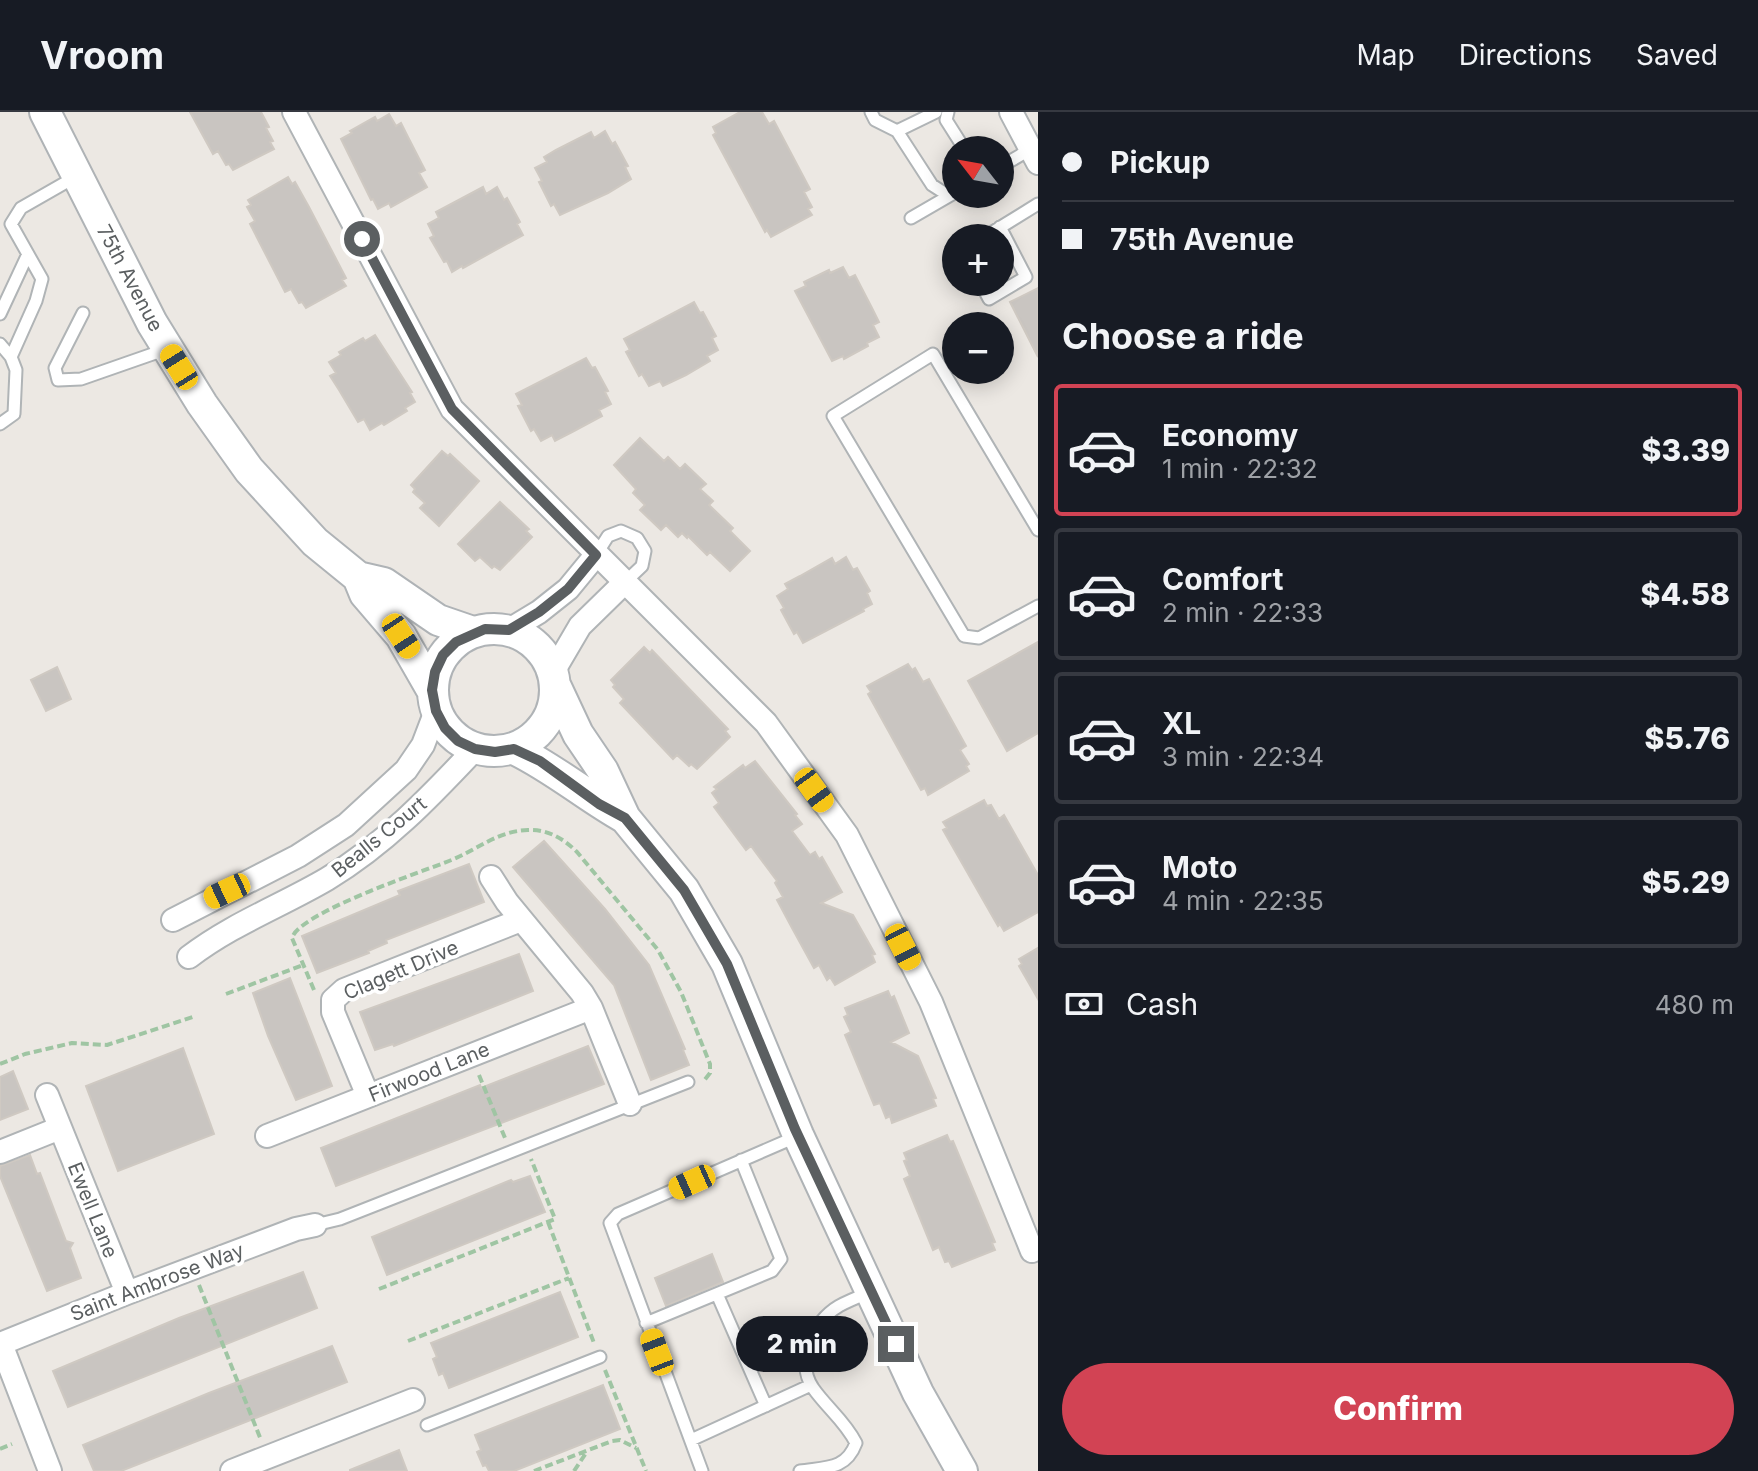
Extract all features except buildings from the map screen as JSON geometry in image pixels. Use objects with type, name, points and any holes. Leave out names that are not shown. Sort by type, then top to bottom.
[{"type":"street","name":"75th Avenue","points":[[45,112],[168,349],[249,470],[315,542],[358,577],[384,583],[438,620],[473,632]]},
{"type":"street","points":[[294,112],[452,409],[766,723],[847,835],[931,1002],[1032,1251]]},
{"type":"street","points":[[1011,112],[1034,156]]},
{"type":"street","points":[[509,630],[568,589],[596,555]]},
{"type":"street","name":"75th Avenue","points":[[358,577],[365,594],[401,636],[434,701]]},
{"type":"street","points":[[624,583],[580,626],[554,679],[554,707],[545,725],[532,739],[514,749],[495,752],[475,749],[458,741],[445,728],[434,701],[435,672],[443,655],[456,642],[473,632],[497,628],[509,630],[537,645],[554,679],[578,734],[603,771],[625,818],[684,890],[727,964],[798,1135],[918,1393],[962,1471]]},
{"type":"street","name":"Bealls Court","points":[[173,920],[298,856],[346,825],[391,786],[415,759],[423,745],[434,701]]},
{"type":"street","name":"Bealls Court","points":[[189,957],[226,931],[306,891],[350,864],[397,827],[475,749]]},
{"type":"street","points":[[514,749],[540,761],[599,804],[625,818]]},
{"type":"street","points":[[491,877],[591,1008],[630,1104]]},
{"type":"street","name":"Clagett Drive","points":[[368,1096],[333,1012],[333,1000],[344,990],[521,920]]},
{"type":"street","name":"Firwood Lane","points":[[267,1136],[591,1008]]},
{"type":"street","name":"Ewell Lane","points":[[47,1095],[127,1293]]},
{"type":"street","points":[[0,1152],[60,1128]]},
{"type":"street","name":"Saint Ambrose Way","points":[[0,1344],[296,1229],[315,1225]]},
{"type":"street","points":[[0,1344],[9,1391],[50,1471]]},
{"type":"street","points":[[232,1471],[413,1400]]},
{"type":"lane","points":[[871,112],[875,120],[897,131],[932,185],[942,189]]},
{"type":"lane","points":[[897,131],[936,112]]},
{"type":"lane","points":[[948,112],[946,120],[956,136]]},
{"type":"lane","points":[[1014,162],[1034,156]]},
{"type":"lane","points":[[11,357],[36,301],[42,279],[11,224],[21,208],[78,176]]},
{"type":"lane","points":[[911,218],[942,200]]},
{"type":"lane","points":[[1005,224],[1038,204]]},
{"type":"lane","points":[[0,314],[28,254]]},
{"type":"lane","points":[[1014,254],[1026,277],[1014,284]]},
{"type":"lane","points":[[83,313],[55,368],[58,380],[81,379],[168,349]]},
{"type":"lane","points":[[0,344],[11,357],[16,370],[14,414],[0,424]]},
{"type":"lane","points":[[1038,530],[933,354],[833,416],[964,636],[979,638],[1038,606]]},
{"type":"lane","points":[[596,555],[608,536],[621,531],[637,538],[645,551],[642,566],[624,583]]},
{"type":"lane","points":[[315,1225],[340,1219],[688,1082]]},
{"type":"lane","points":[[702,1471],[610,1223],[618,1214],[798,1135]]},
{"type":"lane","points":[[646,1323],[772,1271],[781,1259],[741,1160]]},
{"type":"lane","points":[[800,1471],[842,1464],[852,1454],[856,1443],[847,1424],[811,1385],[804,1359],[811,1337],[836,1308],[872,1291]]},
{"type":"lane","points":[[717,1294],[766,1406]]},
{"type":"lane","points":[[427,1425],[600,1357]]},
{"type":"lane","points":[[691,1440],[811,1385]]},
{"type":"path","points":[[226,994],[303,965]]},
{"type":"path","points":[[0,1064],[25,1054],[72,1043],[107,1045],[196,1016]]},
{"type":"path","points":[[479,1075],[511,1151]]},
{"type":"path","points":[[379,1289],[555,1219],[526,1146]]},
{"type":"path","points":[[408,1341],[569,1278]]},
{"type":"path","points":[[198,1282],[264,1446]]},
{"type":"path","points":[[537,1470],[612,1441],[620,1440],[637,1449]]},
{"type":"path","points":[[0,1449],[12,1444]]},
{"type":"path","points":[[574,1471],[588,1450]]},
{"type":"path","points":[[537,1470],[547,1471]]},
{"type":"route","points":[[362,239],[452,409],[596,555],[568,589],[539,612],[509,630],[485,629],[456,642],[443,655],[435,672],[432,690],[436,711],[445,728],[458,741],[475,749],[495,752],[514,749],[540,761],[599,804],[625,818],[684,890],[727,964],[795,1129],[896,1344]]}]
